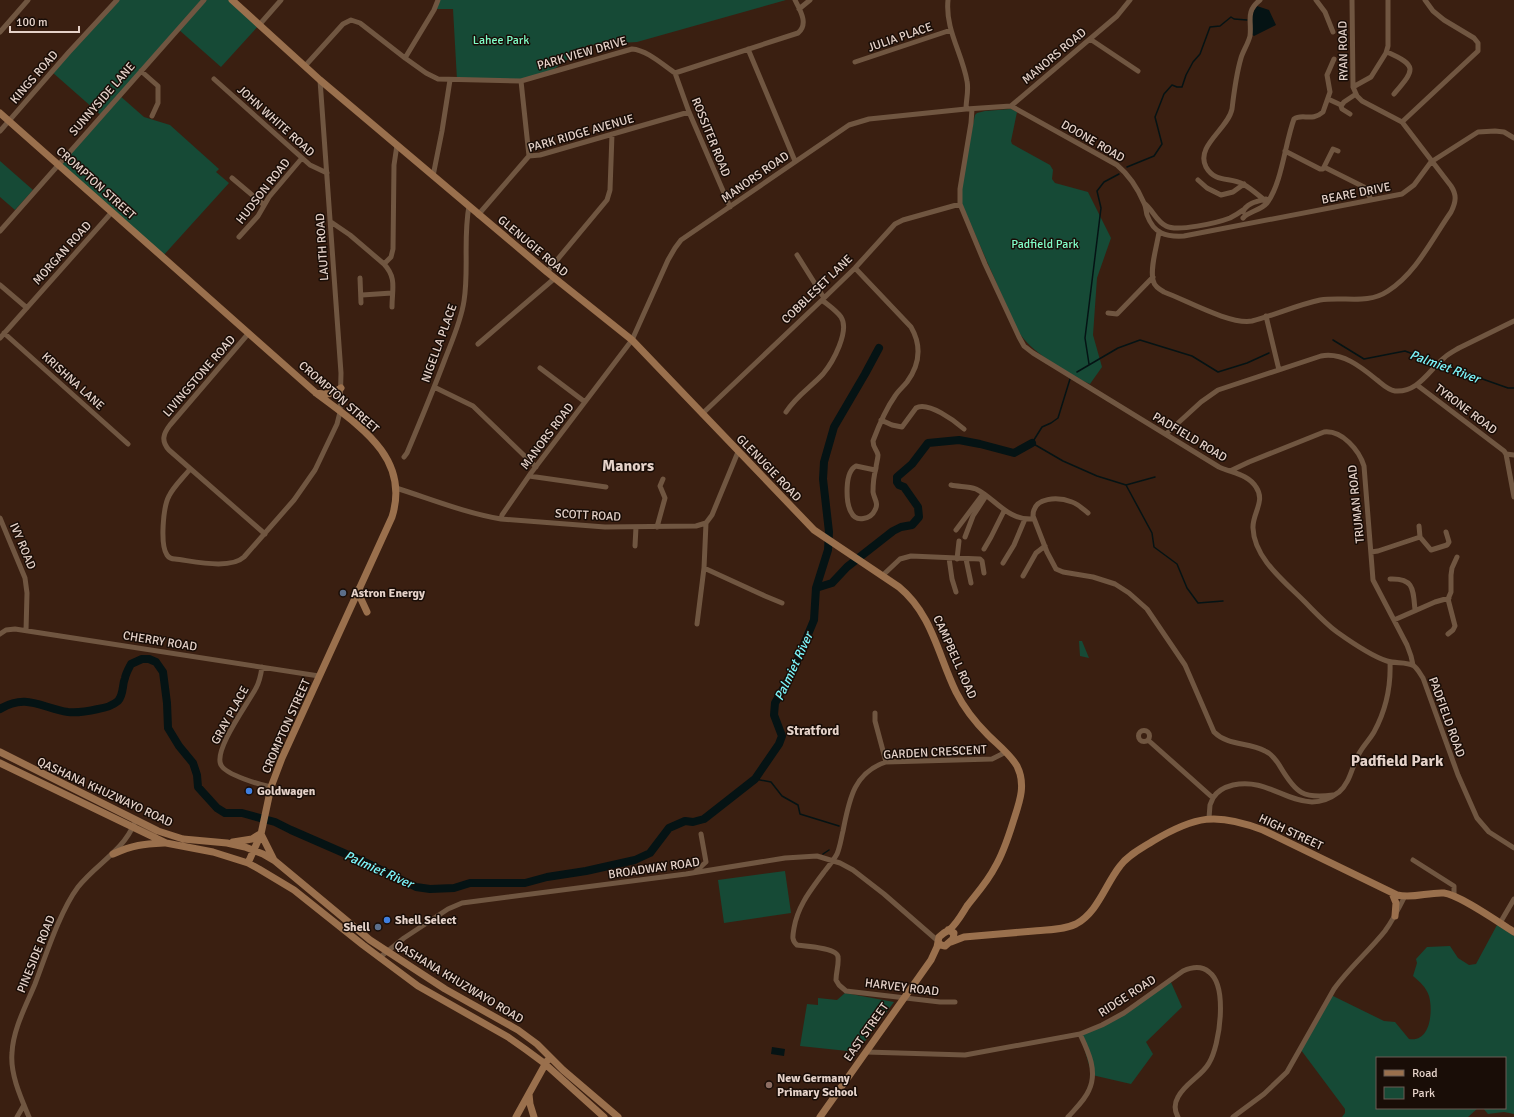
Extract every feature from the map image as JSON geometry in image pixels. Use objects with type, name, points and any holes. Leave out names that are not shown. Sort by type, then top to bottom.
[{"type":"street","points":[[0,32],[28,0]]},
{"type":"street","name":"KINGS ROAD","points":[[0,131],[117,0]]},
{"type":"street","name":"SUNNYSIDE LANE","points":[[0,231],[204,0]]},
{"type":"street","name":"GLENUGIE ROAD","points":[[232,0],[320,80],[478,215],[632,340],[806,522]]},
{"type":"street","points":[[260,24],[281,0]]},
{"type":"street","points":[[405,58],[434,10],[438,0]]},
{"type":"street","points":[[675,74],[800,31],[804,22],[795,0]]},
{"type":"street","points":[[799,9],[810,0]]},
{"type":"street","points":[[948,0],[948,19],[962,60],[967,81],[966,109]]},
{"type":"street","name":"MANORS ROAD","points":[[501,519],[502,515],[529,476],[632,340],[668,260],[675,248],[687,236],[795,161],[855,122],[869,119],[966,109],[1011,106],[1117,16],[1130,0]]},
{"type":"street","points":[[1260,0],[1253,5],[1250,11],[1250,36],[1241,57],[1230,114],[1225,124],[1213,137],[1204,158],[1206,167],[1213,175],[1227,181],[1244,184],[1267,200]]},
{"type":"street","points":[[1316,0],[1328,19],[1333,32]]},
{"type":"street","name":"RYAN ROAD","points":[[1352,0],[1353,87],[1356,94],[1368,105],[1402,122],[1431,162]]},
{"type":"street","points":[[1353,87],[1371,77],[1387,52],[1388,0]]},
{"type":"street","points":[[1402,122],[1477,54],[1478,46],[1474,38],[1444,20],[1433,11],[1425,0]]},
{"type":"street","name":"PARK VIEW DRIVE","points":[[305,66],[343,24],[351,20],[360,23],[405,58],[436,78],[450,80],[521,81],[632,49],[638,50],[645,54],[675,74]]},
{"type":"street","name":"JULIA PLACE","points":[[856,62],[951,30]]},
{"type":"street","points":[[1090,39],[1138,71]]},
{"type":"street","points":[[748,49],[795,161]]},
{"type":"street","points":[[1387,52],[1404,61],[1410,65],[1411,68],[1409,75],[1394,94]]},
{"type":"street","points":[[1243,218],[1246,215],[1258,210],[1267,200],[1277,182],[1294,119],[1298,117],[1309,118],[1320,115],[1323,112],[1330,90],[1326,75],[1334,58]]},
{"type":"street","points":[[141,70],[158,86],[158,103],[152,116]]},
{"type":"street","name":"ROSSITER ROAD","points":[[675,74],[689,112],[730,207]]},
{"type":"street","name":"JOHN WHITE ROAD","points":[[214,79],[302,158],[315,168],[326,173]]},
{"type":"street","name":"LAUTH ROAD","points":[[265,534],[294,500],[311,477],[335,428],[340,412],[340,357],[320,80]]},
{"type":"street","points":[[433,176],[450,80]]},
{"type":"street","points":[[521,81],[529,156]]},
{"type":"street","points":[[1341,105],[1356,94]]},
{"type":"street","points":[[1328,99],[1341,105],[1342,109],[1350,114]]},
{"type":"street","name":"DOONE ROAD","points":[[1011,106],[1117,165],[1128,176],[1144,203],[1149,219],[1159,232]]},
{"type":"street","name":"PADFIELD ROAD","points":[[972,109],[971,124],[960,189],[960,204],[991,276],[1024,346],[1033,353],[1220,467],[1245,477],[1258,488],[1260,499],[1253,531],[1261,552],[1271,568],[1332,628],[1355,644],[1390,662],[1413,665],[1417,669],[1422,678],[1458,775],[1477,818],[1482,826],[1514,848]]},
{"type":"street","name":"PARK RIDGE AVENUE","points":[[478,215],[529,156],[540,155],[689,112]]},
{"type":"street","name":"CROMPTON STREET","points":[[0,113],[248,334],[316,393],[356,425],[384,454],[393,469],[397,498],[392,517],[282,758],[272,787],[260,834],[248,863]]},
{"type":"street","points":[[1159,232],[1153,277],[1156,286],[1164,292],[1221,316],[1247,322],[1319,300],[1365,300],[1390,290],[1403,279],[1420,260],[1451,212],[1455,202],[1454,190],[1431,162],[1478,132],[1495,130],[1504,132],[1514,138]]},
{"type":"street","points":[[547,272],[607,200],[610,190],[612,134]]},
{"type":"street","points":[[384,264],[390,260],[393,253],[394,165],[397,145]]},
{"type":"street","points":[[1285,151],[1319,169],[1324,167],[1332,150],[1334,149],[1338,151]]},
{"type":"street","name":"HUDSON ROAD","points":[[239,237],[258,216],[269,197],[302,158]]},
{"type":"street","name":"BEARE DRIVE","points":[[1159,232],[1172,236],[1184,236],[1402,194],[1409,190],[1420,179],[1431,162]]},
{"type":"street","points":[[1324,167],[1366,188],[1371,200]]},
{"type":"street","points":[[232,178],[264,205]]},
{"type":"street","points":[[1198,180],[1207,188],[1221,195],[1233,192],[1244,184]]},
{"type":"street","points":[[1144,203],[1150,207],[1162,223],[1170,227],[1186,227],[1228,218],[1243,210],[1248,205],[1267,200]]},
{"type":"street","name":"COBBLESET LANE","points":[[702,414],[855,268],[898,222],[960,204]]},
{"type":"street","name":"NIGELLA PLACE","points":[[404,457],[434,387],[454,334],[464,301],[466,231],[469,206]]},
{"type":"street","points":[[1243,210],[1245,224]]},
{"type":"street","name":"MORGAN ROAD","points":[[26,308],[112,212]]},
{"type":"street","points":[[330,222],[350,234],[384,264],[392,274],[392,307]]},
{"type":"street","points":[[786,412],[795,399],[826,369],[843,336],[844,326],[841,317],[823,299],[797,255]]},
{"type":"street","points":[[855,268],[911,327],[916,336],[919,347],[919,356],[912,373],[895,395],[881,420],[873,441],[873,446],[878,455],[873,492],[877,506],[874,513],[870,517],[865,519],[859,518],[853,515],[849,508],[847,490],[849,474],[856,466],[875,470]]},
{"type":"street","points":[[1108,313],[1117,314],[1153,277]]},
{"type":"street","points":[[360,278],[362,295],[361,303]]},
{"type":"street","points":[[478,344],[555,278]]},
{"type":"street","points":[[0,285],[26,308],[0,338]]},
{"type":"street","points":[[362,295],[392,293]]},
{"type":"street","points":[[1266,316],[1279,370]]},
{"type":"street","points":[[1166,434],[1210,395],[1225,387],[1320,356],[1336,355],[1351,361],[1392,390],[1407,390],[1417,385],[1444,357],[1514,322]]},
{"type":"street","name":"KRISHNA LANE","points":[[4,333],[128,444]]},
{"type":"street","name":"LIVINGSTONE ROAD","points":[[248,334],[177,416],[164,433],[163,440],[167,447],[190,469],[265,534]]},
{"type":"street","points":[[540,368],[585,402]]},
{"type":"street","name":"TYRONE ROAD","points":[[1417,385],[1501,447],[1506,454]]},
{"type":"street","points":[[434,387],[473,406],[536,467]]},
{"type":"street","points":[[316,393],[331,394],[341,388]]},
{"type":"street","points":[[881,420],[892,425],[902,427],[916,408],[924,407],[944,414],[964,429]]},
{"type":"street","name":"TRUMAN ROAD","points":[[1230,471],[1324,432],[1332,432],[1340,435],[1359,455],[1364,466],[1373,580],[1409,650],[1413,665]]},
{"type":"street","points":[[697,624],[704,568],[706,523],[712,515],[738,452]]},
{"type":"street","points":[[1514,456],[1506,454],[1514,497]]},
{"type":"street","points":[[190,469],[168,497],[165,506],[163,546],[168,557],[175,559],[234,564],[244,557],[265,534]]},
{"type":"street","points":[[529,476],[606,487]]},
{"type":"street","points":[[657,527],[665,498],[660,486],[663,479]]},
{"type":"street","points":[[951,485],[975,489],[1004,511],[1025,519],[1034,520]]},
{"type":"street","name":"SCOTT ROAD","points":[[396,488],[450,506],[501,519],[605,527],[696,526],[706,523]]},
{"type":"street","points":[[956,530],[984,495]]},
{"type":"street","points":[[965,537],[973,516],[984,495]]},
{"type":"street","points":[[1088,513],[1071,502],[1057,499],[1050,499],[1038,504],[1033,513],[1034,520],[1056,569],[1063,572],[1103,580],[1115,584],[1129,593],[1146,609],[1185,665],[1214,732],[1218,736],[1229,741],[1261,749],[1269,754],[1295,789],[1314,796],[1333,795]]},
{"type":"street","points":[[984,549],[1004,511]]},
{"type":"street","name":"IVY ROAD","points":[[0,518],[25,578],[27,593],[26,631]]},
{"type":"street","points":[[1003,563],[1014,545],[1025,519]]},
{"type":"street","name":"CAMPBELL ROAD","points":[[806,522],[823,537],[882,576],[916,603],[927,620],[953,685],[962,702],[981,728],[1006,752],[1020,774],[1022,784],[1020,802],[1003,851],[995,868],[946,938]]},
{"type":"street","points":[[1419,526],[1420,537],[1429,549],[1433,550],[1447,545],[1449,542],[1446,532]]},
{"type":"street","points":[[635,546],[636,527]]},
{"type":"street","points":[[1370,552],[1378,551],[1420,537]]},
{"type":"street","points":[[957,559],[959,541]]},
{"type":"street","points":[[1023,576],[1036,553],[1045,546]]},
{"type":"street","points":[[882,576],[896,562],[904,557],[982,560],[984,573]]},
{"type":"street","points":[[1448,634],[1453,630],[1455,623],[1448,598],[1451,592],[1450,575],[1457,557]]},
{"type":"street","points":[[949,558],[952,579],[956,592]]},
{"type":"street","points":[[966,559],[971,583]]},
{"type":"street","points":[[704,568],[765,596],[782,602]]},
{"type":"street","points":[[1390,579],[1400,578],[1409,583],[1414,597],[1416,610]]},
{"type":"street","points":[[360,589],[360,599],[367,612]]},
{"type":"street","points":[[1394,620],[1435,602],[1448,598]]},
{"type":"street","name":"CHERRY ROAD","points":[[0,634],[9,629],[26,631],[319,676]]},
{"type":"street","points":[[1208,818],[1212,798],[1228,787],[1249,784],[1266,787],[1301,800],[1316,802],[1328,799],[1343,788],[1359,752],[1378,724],[1388,694],[1390,682],[1390,662]]},
{"type":"street","name":"GRAY PLACE","points":[[262,667],[256,688],[229,733],[219,760],[221,766],[228,771],[262,785],[272,787]]},
{"type":"street","points":[[875,713],[875,721],[886,762]]},
{"type":"street","points":[[1148,740],[1212,798]]},
{"type":"street","name":"QASHANA KHUZWAYO ROAD","points":[[0,752],[158,831],[196,841],[227,843],[245,847],[275,861],[370,940],[457,996],[518,1030],[537,1044],[564,1070],[618,1117]]},
{"type":"street","name":"GARDEN CRESCENT","points":[[846,991],[836,980],[839,956],[836,952],[797,945],[793,938],[796,917],[803,901],[833,860],[839,848],[848,804],[859,780],[871,769],[886,762],[987,760],[995,758],[1006,752]]},
{"type":"street","name":"QASHANA KHUZWAYO ROAD","points":[[0,763],[166,843],[213,852],[248,863],[294,890],[379,958],[418,986],[508,1037],[544,1063],[604,1117]]},
{"type":"street","name":"HIGH STREET","points":[[946,938],[1054,929],[1074,924],[1093,909],[1120,866],[1129,856],[1188,822],[1208,818],[1241,823],[1263,830],[1392,893],[1405,896],[1440,893],[1454,895]]},
{"type":"street","name":"PINESIDE ROAD","points":[[29,1117],[16,1081],[12,1063],[12,1052],[16,1031],[71,897],[95,868],[113,854],[123,843],[136,819]]},
{"type":"street","points":[[227,843],[248,840],[260,834],[275,861]]},
{"type":"street","points":[[695,872],[706,862],[701,834]]},
{"type":"street","points":[[113,854],[132,846],[166,843]]},
{"type":"street","name":"BROADWAY ROAD","points":[[379,958],[422,926],[453,906],[462,903],[695,872],[785,858],[816,856],[833,860],[853,870],[925,930],[946,938]]},
{"type":"street","points":[[1413,860],[1454,886],[1454,895],[1514,932]]},
{"type":"street","points":[[1392,893],[1396,903],[1395,916]]},
{"type":"street","points":[[1233,1117],[1264,1094],[1287,1072],[1338,983],[1384,933],[1405,896]]},
{"type":"street","points":[[1500,923],[1514,899]]},
{"type":"street","name":"BROADWAY ROAD","points":[[925,930],[946,938]]},
{"type":"street","name":"EAST STREET","points":[[820,1117],[946,938]]},
{"type":"street","name":"RIDGE ROAD","points":[[866,1052],[965,1055],[1080,1034],[1119,1016],[1176,976],[1189,968],[1197,967],[1210,972],[1215,980],[1220,999],[1216,1042],[1212,1057],[1207,1066],[1177,1097],[1174,1107],[1178,1117]]},
{"type":"street","name":"HARVEY ROAD","points":[[846,991],[940,1002],[955,1002]]},
{"type":"street","points":[[1068,1117],[1089,1091],[1092,1078],[1091,1059],[1080,1034]]},
{"type":"street","points":[[516,1117],[544,1063],[551,1056]]},
{"type":"street","points":[[529,1094],[531,1110],[534,1117]]},
{"type":"street","points":[[17,1117],[24,1105]]},
{"type":"green space","points":[[117,0],[233,0],[260,24],[221,67],[178,29],[119,95],[144,117],[170,125],[219,169],[216,172],[229,183],[162,257],[58,165],[102,116],[52,72]]},
{"type":"green space","name":"Lahee Park","points":[[437,0],[786,0],[637,42],[588,45],[550,72],[521,81],[457,80],[453,9],[434,9]]},
{"type":"green space","name":"Padfield Park","points":[[1011,109],[1017,112],[1011,141],[1012,144],[1050,165],[1053,170],[1052,179],[1055,183],[1088,192],[1111,238],[1097,278],[1093,335],[1102,367],[1090,384],[1047,359],[1023,339],[1017,330],[961,202],[960,188],[975,115],[985,111]]},
{"type":"green space","points":[[0,161],[33,190],[15,210],[0,197]]},
{"type":"green space","points":[[1079,641],[1082,641],[1089,658],[1080,656]]},
{"type":"green space","points":[[785,871],[791,913],[724,923],[718,880]]},
{"type":"green space","points":[[1497,925],[1514,936],[1514,1114],[1504,1112],[1488,1114],[1484,1109],[1506,1109],[1506,1057],[1376,1057],[1376,1109],[1477,1109],[1468,1117],[1342,1117],[1345,1113],[1345,1109],[1301,1050],[1331,995],[1384,1021],[1395,1022],[1409,1039],[1416,1039],[1422,1036],[1426,1031],[1429,1024],[1431,1009],[1429,996],[1426,990],[1413,976],[1417,963],[1416,959],[1427,947],[1450,946],[1458,958],[1469,965],[1476,964]]},
{"type":"green space","points":[[1170,980],[1182,1007],[1146,1042],[1153,1054],[1131,1084],[1092,1075],[1080,1034],[1103,1025]]},
{"type":"green space","points":[[845,993],[894,1002],[857,1052],[800,1046],[807,1004],[818,1005],[818,998],[837,1000]]},
{"type":"shaded area","points":[[1257,6],[1269,10],[1276,25],[1254,36],[1251,34],[1252,19],[1253,12]]},
{"type":"shaded area","points":[[772,1047],[785,1049],[784,1056],[771,1054]]},
{"type":"waterway","points":[[1127,167],[1154,156],[1162,144],[1155,117],[1164,94],[1172,85],[1182,87],[1193,62],[1200,54],[1210,27],[1220,26],[1231,17],[1234,19],[1247,20]]},
{"type":"waterway","points":[[1089,364],[1085,338],[1101,208],[1097,191],[1104,182],[1119,174]]},
{"type":"waterway","name":"Palmiet River","points":[[1077,372],[1118,348],[1140,340],[1192,356],[1218,372],[1247,363],[1269,353]]},
{"type":"waterway","name":"Palmiet River","points":[[1333,340],[1364,359],[1405,351],[1437,363]]},
{"type":"waterway","name":"Palmiet River","points":[[816,588],[828,550],[829,532],[823,479],[824,462],[834,427],[879,348]]},
{"type":"waterway","name":"Palmiet River","points":[[1440,364],[1508,388],[1514,388]]},
{"type":"waterway","points":[[1070,379],[1058,418],[1042,427],[1032,443],[1063,461],[1097,476],[1126,485],[1152,533],[1154,547],[1177,564],[1187,588],[1198,603],[1223,601]]},
{"type":"waterway","name":"Palmiet River","points":[[0,709],[9,704],[18,702],[34,703],[68,712],[79,712],[103,708],[116,703],[120,698],[125,676],[131,664],[142,659],[149,659],[156,662],[163,672],[167,703],[168,728],[179,746],[193,763],[197,775],[198,787],[217,808],[225,813],[242,813],[275,822],[369,864],[416,887],[430,889],[454,888],[470,883],[525,883],[547,877],[586,871],[635,860],[650,853],[669,828],[685,821],[693,822],[704,819],[755,779],[779,744],[782,736],[774,715],[775,703],[792,673],[814,620],[816,588],[832,583],[847,567],[893,531],[901,527],[912,525],[919,517],[918,507],[904,487],[899,485],[897,482],[897,477],[912,464],[928,443],[959,440],[1014,453],[1032,443]]},
{"type":"waterway","points":[[1126,485],[1155,477]]},
{"type":"waterway","points":[[755,779],[771,782],[782,796],[798,805],[800,814],[839,826]]},
{"type":"waterway","points":[[823,854],[829,850]]},
{"type":"place","name":"Astron Energy","points":[[343,593]]},
{"type":"place","name":"Goldwagen","points":[[249,791]]},
{"type":"place","name":"Shell Select","points":[[387,920]]},
{"type":"place","name":"Shell","points":[[378,927]]},
{"type":"place","name":"New Germany Primary School","points":[[769,1085]]},
{"type":"district","name":"Manors","points":[[628,465]]},
{"type":"district","name":"Stratford","points":[[813,730]]},
{"type":"district","name":"Padfield Park","points":[[1397,760]]}]
